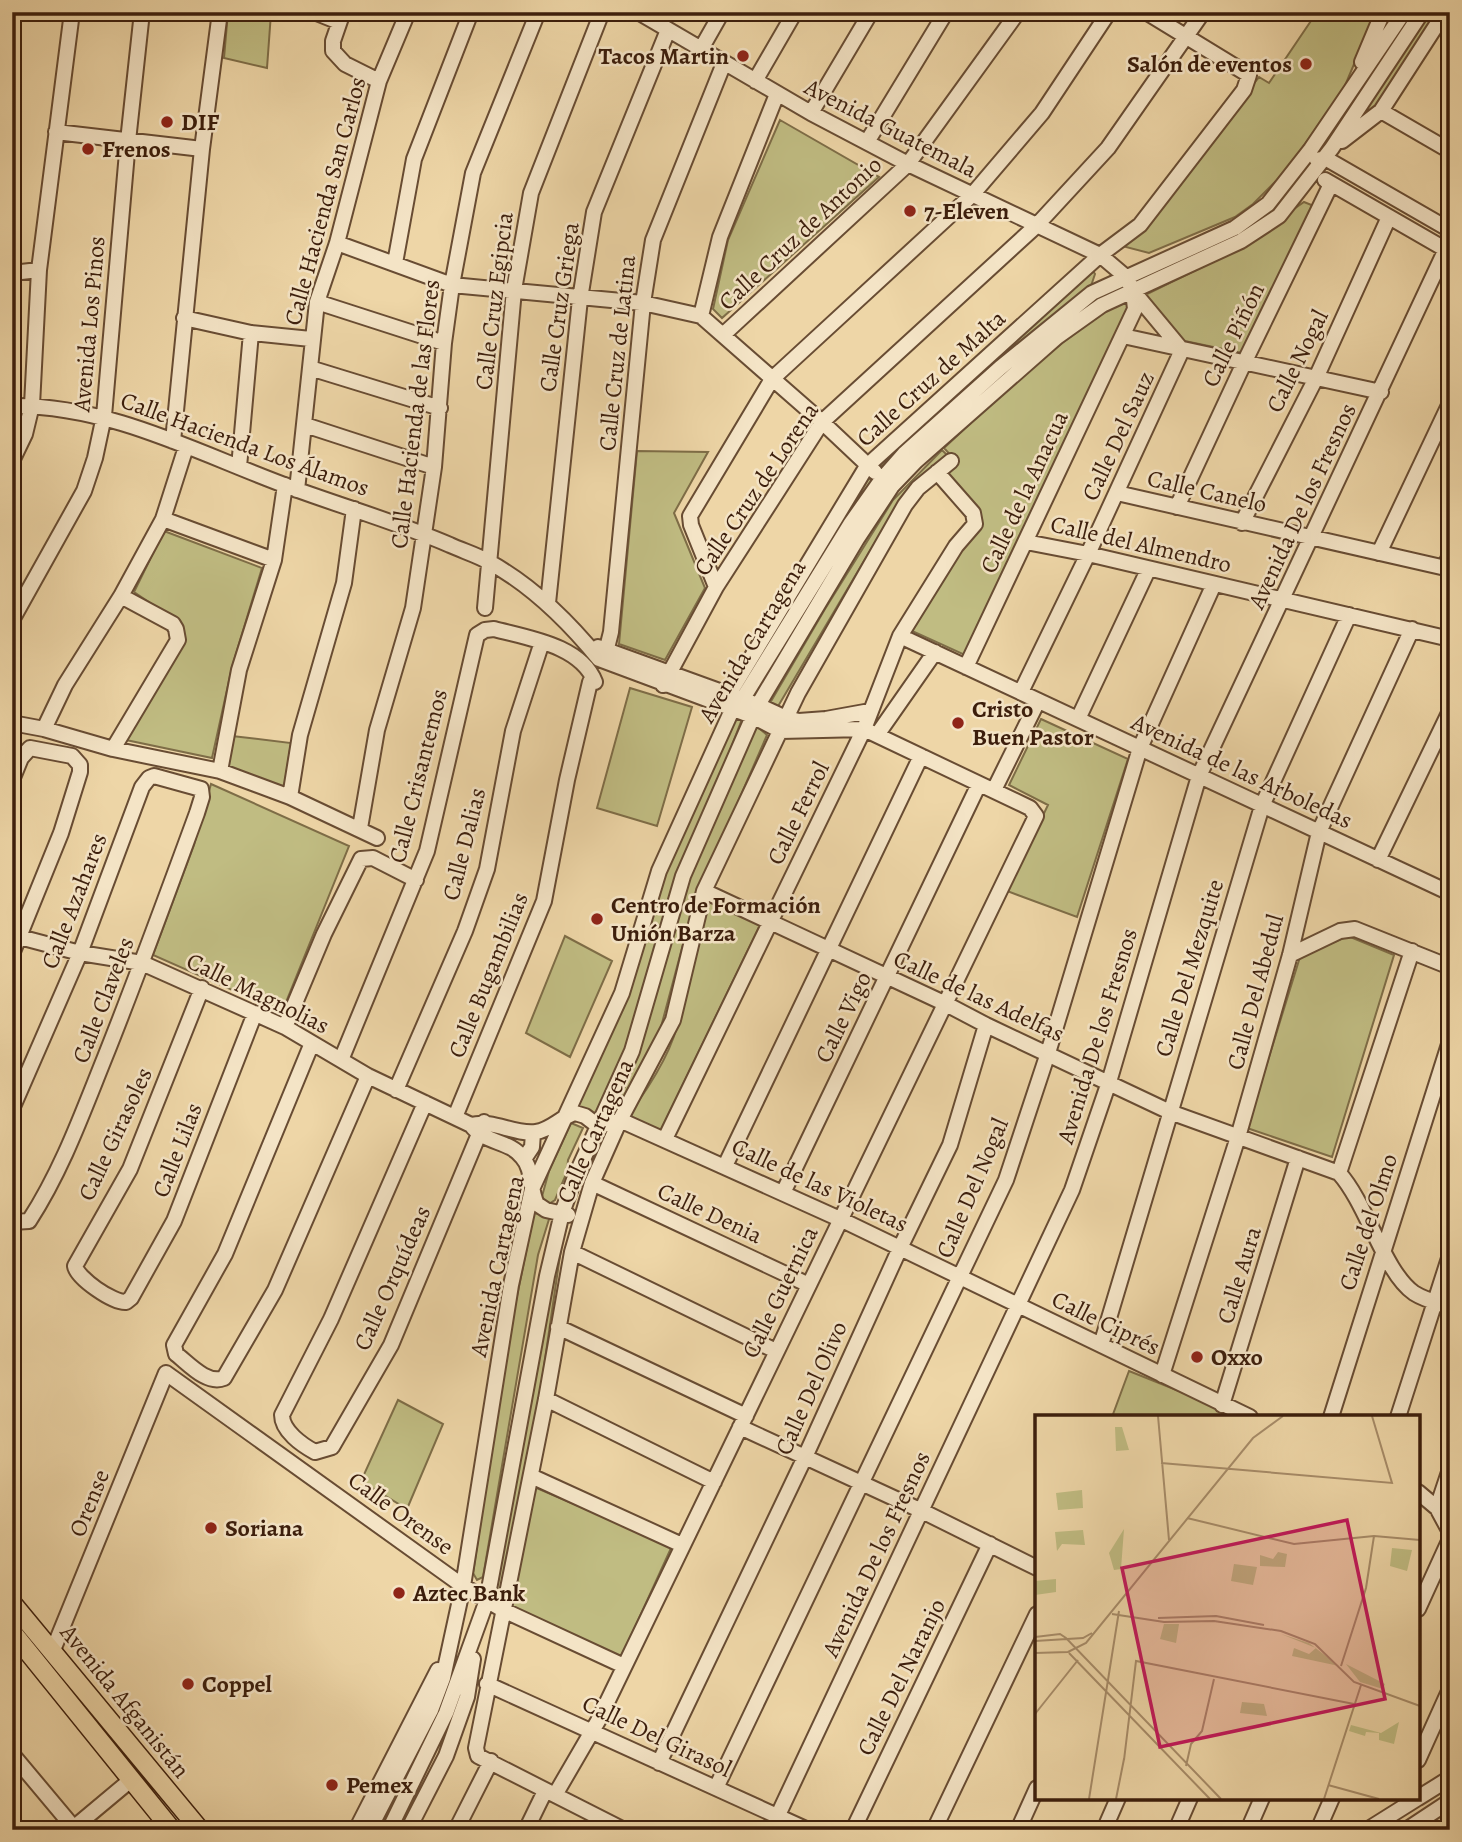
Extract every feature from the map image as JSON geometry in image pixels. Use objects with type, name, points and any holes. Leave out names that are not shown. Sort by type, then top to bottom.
[{"type":"main road","name":"Avenida Afganistán","points":[[12,1603],[200,1830]]},
{"type":"main road","name":"Avenida Afganistán","points":[[12,1632],[172,1830]]},
{"type":"main road","points":[[132,1779],[150,1782],[176,1810],[186,1813]]},
{"type":"street","points":[[12,461],[25,434],[32,405],[39,270],[72,12]]},
{"type":"street","name":"Avenida Los Pinos","points":[[12,620],[84,491],[95,458],[104,416],[142,12]]},
{"type":"street","points":[[44,729],[65,685],[121,596],[163,519],[179,444],[184,318],[220,12]]},
{"type":"street","points":[[314,12],[341,17],[333,41],[333,51],[338,59],[379,81]]},
{"type":"street","name":"Calle Hacienda San Carlos","points":[[220,771],[239,670],[274,560],[305,425],[311,339],[317,302],[337,243],[379,81],[408,12]]},
{"type":"street","points":[[395,263],[414,159],[471,12]]},
{"type":"street","name":"Calle Hacienda de las Flores","points":[[360,828],[377,730],[413,608],[435,467],[444,344],[452,285],[473,173],[538,12]]},
{"type":"street","name":"Calle Cruz Egipcia","points":[[485,608],[514,290],[531,193],[602,12]]},
{"type":"street","points":[[701,49],[722,12]]},
{"type":"street","points":[[755,81],[795,12]]},
{"type":"street","points":[[811,113],[871,12]]},
{"type":"street","points":[[867,142],[946,12]]},
{"type":"street","name":"Calle Cruz de Antonio","points":[[724,334],[908,164],[1018,12]]},
{"type":"street","points":[[716,587],[691,525],[690,516],[772,379],[972,195],[1042,113],[1109,12]]},
{"type":"street","points":[[1146,12],[1186,37]]},
{"type":"street","name":"Calle Cruz de Lorena","points":[[666,680],[716,587],[822,422],[1036,226],[1108,148],[1203,12]]},
{"type":"street","points":[[1349,93],[1383,12]]},
{"type":"street","name":"Avenida Cartagena","points":[[389,1830],[446,1713],[480,1623],[488,1594],[547,1276],[562,1213],[632,1051],[683,876],[755,711],[904,454],[1048,327],[1092,293],[1235,228],[1268,204],[1300,164],[1404,12]]},
{"type":"street","name":"Avenida Cartagena","points":[[369,1830],[432,1710],[443,1678],[466,1569],[511,1285],[532,1188],[622,993],[659,871],[734,702],[851,523],[887,482],[916,461],[1057,337],[1102,305],[1241,241],[1279,216],[1329,153],[1422,12]]},
{"type":"street","points":[[1300,164],[1329,153],[1381,111],[1445,12]]},
{"type":"street","name":"Avenida Guatemala","points":[[641,13],[811,113],[908,164],[1100,256],[1126,276]]},
{"type":"street","name":"Calle Cruz Griega","points":[[548,603],[580,299],[594,212],[668,30]]},
{"type":"street","name":"Calle Cruz de Malta","points":[[734,702],[867,466],[1100,256],[1140,225],[1244,90],[1249,75],[1186,37]]},
{"type":"street","name":"Calle Cruz de Latina","points":[[598,652],[611,632],[643,303],[653,240],[724,63]]},
{"type":"street","points":[[701,316],[720,237],[778,94]]},
{"type":"street","points":[[1381,111],[1448,147]]},
{"type":"street","points":[[56,132],[202,149]]},
{"type":"street","points":[[1329,153],[1450,230]]},
{"type":"street","points":[[1300,164],[1448,250]]},
{"type":"street","name":"Calle Piñón","points":[[1177,507],[1331,184]]},
{"type":"street","name":"Calle Nogal","points":[[1242,523],[1316,379],[1389,217]]},
{"type":"street","points":[[337,243],[452,285],[643,303],[701,316],[887,482]]},
{"type":"street","name":"Avenida De los Fresnos","points":[[774,1823],[1072,1190],[1109,1082],[1199,776],[1448,250]]},
{"type":"street","points":[[12,273],[39,270]]},
{"type":"street","points":[[1126,276],[1133,290],[1182,350]]},
{"type":"street","name":"Calle de la Anacua","points":[[966,667],[1135,309],[1133,290]]},
{"type":"street","points":[[317,302],[444,344]]},
{"type":"street","points":[[184,318],[251,333],[311,339]]},
{"type":"street","points":[[239,467],[251,333]]},
{"type":"street","points":[[1123,336],[1381,392]]},
{"type":"street","name":"Calle Del Sauz","points":[[1021,692],[1182,350]]},
{"type":"street","points":[[310,368],[440,408]]},
{"type":"street","points":[[1379,553],[1450,402]]},
{"type":"street","name":"Calle Hacienda Los Álamos","points":[[12,405],[32,405],[104,416],[291,487],[425,534],[489,562],[548,603],[598,652]]},
{"type":"street","points":[[305,425],[435,467]]},
{"type":"street","points":[[784,725],[890,528],[918,488],[951,461]]},
{"type":"street","name":"Calle Ferrol","points":[[665,1139],[771,921],[870,732],[870,711],[900,636],[956,546],[975,524],[973,513],[937,472]]},
{"type":"street","name":"Calle Canelo","points":[[1117,493],[1379,553],[1448,564]]},
{"type":"street","points":[[290,797],[300,735],[344,583],[354,509]]},
{"type":"street","points":[[163,519],[274,560]]},
{"type":"street","name":"Calle del Almendro","points":[[1026,542],[1088,554],[1450,639]]},
{"type":"street","points":[[1078,719],[1148,570]]},
{"type":"street","name":"Calle Del Nogal","points":[[716,1788],[1006,1180],[1048,1053],[1140,748],[1214,584]]},
{"type":"street","points":[[113,749],[178,640],[173,624],[121,596]]},
{"type":"street","name":"Calle Del Mezquite","points":[[1101,1345],[1262,806],[1349,615]]},
{"type":"street","name":"Calle Crisantemos","points":[[341,1060],[427,851],[475,640],[485,630],[494,629],[542,642]]},
{"type":"street","name":"Calle Del Abedul","points":[[1161,1375],[1238,1137],[1290,955],[1319,832],[1412,629]]},
{"type":"street","name":"Avenida de las Arboledas","points":[[900,636],[1450,893]]},
{"type":"street","name":"Calle Bugambilias","points":[[454,1117],[544,901],[567,780],[590,682],[595,682],[591,673],[568,652],[542,642]]},
{"type":"street","name":"Calle Dalias","points":[[396,1090],[465,931],[487,869],[513,731],[542,642]]},
{"type":"street","points":[[598,652],[666,680],[734,702],[784,725],[870,732],[994,790],[1038,701]]},
{"type":"street","points":[[870,732],[935,652]]},
{"type":"street","points":[[784,725],[870,711]]},
{"type":"street","points":[[1378,860],[1450,711]]},
{"type":"street","points":[[12,723],[44,729],[113,749],[220,771],[290,797],[377,838]]},
{"type":"street","name":"Calle Cartagena","points":[[491,1761],[478,1756],[476,1748],[580,1220],[592,1183],[620,1120],[673,1020],[704,891],[784,725]]},
{"type":"street","points":[[12,780],[21,758],[30,748],[72,756],[80,765],[61,833],[16,937],[12,954]]},
{"type":"street","points":[[725,1166],[921,756]]},
{"type":"street","name":"Calle Azahares","points":[[12,1109],[80,953],[142,787],[154,776],[201,789]]},
{"type":"street","name":"Calle Vigo","points":[[783,1193],[979,784]]},
{"type":"street","name":"Calle Claveles","points":[[12,1222],[29,1221],[51,1187],[72,1140],[142,963],[197,813],[202,797],[201,789]]},
{"type":"street","name":"Calle Guernica","points":[[526,1830],[592,1732],[1035,819],[1035,813],[1030,808],[994,790]]},
{"type":"street","points":[[285,1027],[324,934],[360,859],[373,858],[416,880]]},
{"type":"street","name":"Calle de las Adelfas","points":[[704,891],[1170,1112],[1339,1173]]},
{"type":"street","points":[[1290,955],[1347,929],[1355,929],[1450,967]]},
{"type":"street","name":"Calle Magnolias","points":[[16,937],[80,953],[142,963],[202,988],[285,1027],[368,1076],[478,1127],[515,1150],[524,1159]]},
{"type":"street","points":[[1412,951],[1339,1173],[1353,1192],[1404,1284],[1414,1293],[1450,1307]]},
{"type":"street","name":"Calle Girasoles","points":[[131,1298],[126,1302],[114,1301],[78,1274],[75,1266],[130,1169],[202,988]]},
{"type":"street","name":"Calle Lilas","points":[[131,1298],[174,1221],[255,1013]]},
{"type":"street","name":"Calle Del Olivo","points":[[659,1763],[950,1145],[986,1025]]},
{"type":"street","name":"Calle del Olmo","points":[[1332,1415],[1450,1041]]},
{"type":"street","points":[[312,1043],[225,1254],[174,1345],[176,1354],[209,1379],[224,1378],[275,1290],[368,1076]]},
{"type":"street","name":"Calle Orquídeas","points":[[425,1103],[331,1319],[282,1415],[284,1427],[315,1452],[332,1447],[391,1345],[478,1127]]},
{"type":"street","points":[[580,1220],[540,1208],[534,1198],[530,1172],[524,1159],[532,1147],[533,1133],[547,1129],[575,1114],[585,1116],[598,1126],[620,1120]]},
{"type":"street","name":"Calle de las Violetas","points":[[620,1120],[842,1220],[1018,1306]]},
{"type":"street","name":"Calle Magnolias","points":[[478,1127],[533,1133]]},
{"type":"street","name":"Calle Aura","points":[[1222,1405],[1298,1158]]},
{"type":"street","name":"Calle Denia","points":[[592,1183],[809,1285]]},
{"type":"street","points":[[572,1252],[776,1350]]},
{"type":"street","points":[[1399,1415],[1450,1255]]},
{"type":"street","name":"Calle Ciprés","points":[[1018,1306],[1245,1415]]},
{"type":"street","points":[[558,1327],[743,1421],[805,1457],[1035,1567]]},
{"type":"street","name":"Calle Orense","points":[[166,1373],[463,1586],[488,1594],[503,1610],[624,1667]]},
{"type":"street","name":"Orense","points":[[53,1650],[166,1373]]},
{"type":"street","points":[[546,1399],[714,1482]]},
{"type":"street","points":[[1437,1508],[1450,1469]]},
{"type":"street","points":[[531,1476],[682,1545]]},
{"type":"street","points":[[1420,1494],[1437,1508],[1450,1532]]},
{"type":"street","points":[[1420,1605],[1450,1539]]},
{"type":"street","name":"Calle Del Naranjo","points":[[853,1830],[990,1545]]},
{"type":"street","points":[[466,1569],[488,1594]]},
{"type":"street","points":[[408,1830],[446,1756],[467,1697],[480,1623],[470,1615],[455,1623]]},
{"type":"street","points":[[934,1830],[1035,1618]]},
{"type":"street","points":[[356,1830],[450,1647]]},
{"type":"street","name":"Calle Del Girasol","points":[[487,1684],[716,1788],[774,1823],[808,1830]]},
{"type":"street","points":[[1420,1756],[1450,1689]]},
{"type":"street","points":[[13,1757],[73,1829],[132,1779]]},
{"type":"street","points":[[456,1830],[491,1761],[601,1825],[624,1830]]},
{"type":"street","points":[[1420,1797],[1450,1778]]},
{"type":"street","points":[[1018,1830],[1035,1792]]},
{"type":"street","points":[[1104,1830],[1117,1800]]},
{"type":"street","points":[[1176,1830],[1189,1800]]},
{"type":"street","points":[[1248,1830],[1261,1800]]},
{"type":"street","points":[[1318,1830],[1331,1800]]},
{"type":"street","points":[[1395,1813],[1400,1800]]},
{"type":"street","points":[[1367,1830],[1415,1800]]},
{"type":"street","points":[[1406,1830],[1450,1801]]},
{"type":"shaded area","points":[[228,12],[271,13],[267,68],[224,58]]},
{"type":"shaded area","points":[[1317,12],[1376,12],[1344,88],[1287,170],[1253,204],[1235,217],[1149,253],[1122,246],[1259,77],[1269,83]]},
{"type":"shaded area","points":[[1427,12],[1442,12],[1377,109],[1347,134]]},
{"type":"shaded area","points":[[780,120],[879,177],[722,318],[713,309],[728,240]]},
{"type":"shaded area","points":[[1304,202],[1314,206],[1242,353],[1180,340],[1143,296],[1229,254]]},
{"type":"shaded area","points":[[1093,271],[1095,274],[1091,286],[990,369],[882,466],[876,461]]},
{"type":"shaded area","points":[[1123,301],[1129,306],[967,656],[912,631],[958,552],[982,520],[945,471],[957,462],[944,448],[1052,351]]},
{"type":"shaded area","points":[[942,450],[947,455],[913,486],[896,507],[777,708],[770,703],[893,500]]},
{"type":"shaded area","points":[[637,451],[708,452],[674,513],[705,588],[665,660],[619,644]]},
{"type":"shaded area","points":[[868,476],[872,482],[739,696],[733,693]]},
{"type":"shaded area","points":[[164,531],[262,568],[232,667],[212,758],[126,740],[183,643],[162,611],[134,592]]},
{"type":"shaded area","points":[[630,688],[692,707],[657,826],[597,808]]},
{"type":"shaded area","points":[[737,715],[742,719],[670,895],[628,1045],[597,1111],[590,1116],[577,1107],[577,1100],[665,872]]},
{"type":"shaded area","points":[[1041,719],[1128,759],[1077,917],[1007,891],[1048,805],[1009,785]]},
{"type":"shaded area","points":[[754,724],[767,735],[694,903],[657,1042],[619,1110],[610,1106],[687,879]]},
{"type":"shaded area","points":[[232,736],[291,743],[284,788],[225,766]]},
{"type":"shaded area","points":[[211,784],[349,846],[282,1012],[153,955],[194,845]]},
{"type":"shaded area","points":[[710,901],[760,925],[660,1132],[627,1117],[652,1080],[673,1038],[704,914]]},
{"type":"shaded area","points":[[565,936],[612,961],[570,1057],[526,1033]]},
{"type":"shaded area","points":[[1348,936],[1394,955],[1332,1157],[1247,1128],[1300,957]]},
{"type":"shaded area","points":[[571,1123],[583,1128],[568,1160],[567,1172],[555,1200],[547,1205],[541,1200],[549,1171]]},
{"type":"shaded area","points":[[534,1213],[550,1216],[538,1255],[483,1577],[477,1580],[473,1573],[507,1345]]},
{"type":"shaded area","points":[[561,1221],[567,1226],[562,1242],[540,1394],[500,1601],[493,1598]]},
{"type":"shaded area","points":[[1129,1371],[1224,1409],[1222,1415],[1113,1415]]},
{"type":"shaded area","points":[[398,1400],[443,1424],[407,1509],[361,1481]]},
{"type":"shaded area","points":[[532,1486],[672,1546],[620,1660],[505,1609]]},
{"type":"place","name":"Tacos Martin","points":[[743,56]]},
{"type":"place","name":"Salón de eventos","points":[[1306,64]]},
{"type":"place","name":"DIF","points":[[167,122]]},
{"type":"place","name":"Frenos","points":[[88,149]]},
{"type":"place","name":"7-Eleven","points":[[910,211]]},
{"type":"place","name":"Cristo Buen Pastor","points":[[958,723]]},
{"type":"place","name":"Centro de Formación Unión Barza","points":[[597,919]]},
{"type":"place","name":"Oxxo","points":[[1197,1357]]},
{"type":"place","name":"Soriana","points":[[211,1528]]},
{"type":"place","name":"Aztec Bank","points":[[399,1593]]},
{"type":"place","name":"Coppel","points":[[188,1684]]},
{"type":"place","name":"Pemex","points":[[332,1785]]}]
